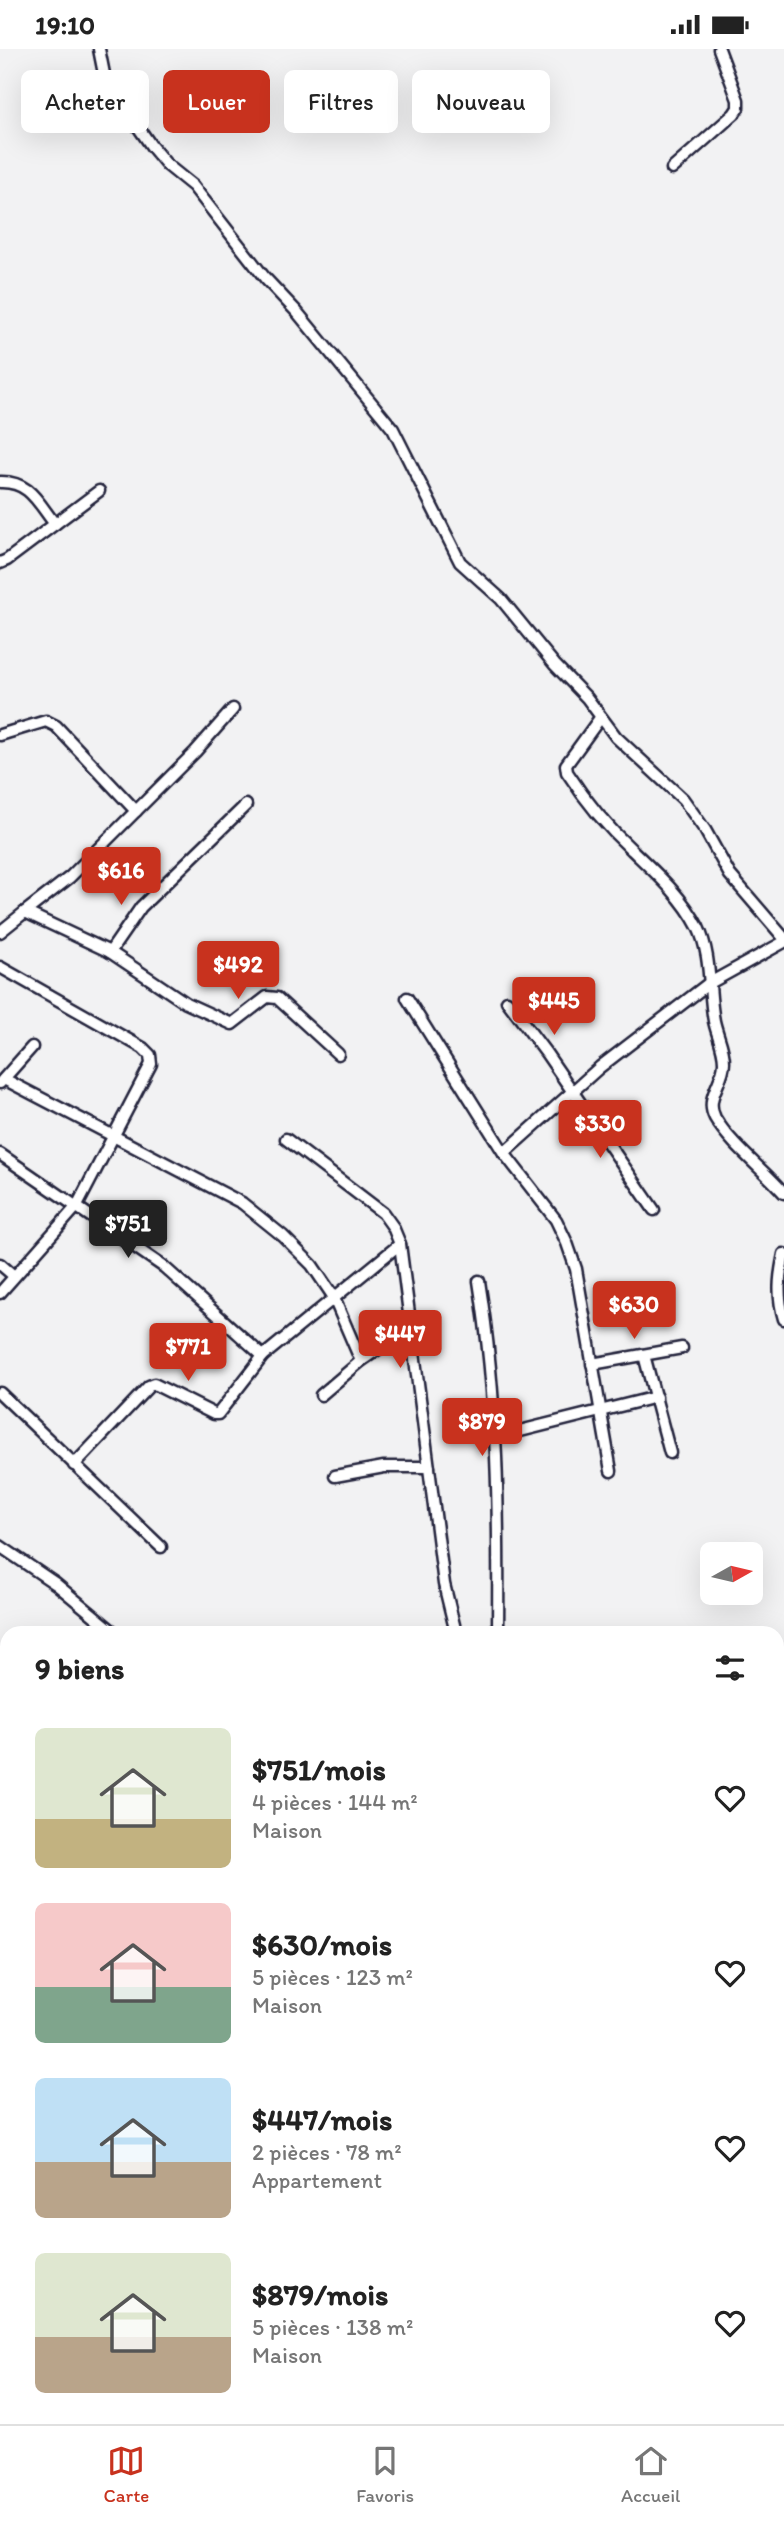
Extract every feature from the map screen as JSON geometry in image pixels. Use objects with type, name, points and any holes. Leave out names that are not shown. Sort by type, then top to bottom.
[{"type":"street","points":[[99,49],[105,79],[152,147],[167,165],[193,186],[265,278],[297,311],[393,429],[460,562],[502,599],[555,665],[587,698],[600,718],[633,754],[683,799],[705,830],[730,875],[784,940],[708,984],[600,1067],[504,1153]]},
{"type":"street","points":[[672,169],[738,108],[738,100],[719,49]]},
{"type":"street","points":[[0,482],[25,486],[55,524]]},
{"type":"street","points":[[0,563],[99,491]]},
{"type":"street","points":[[0,932],[71,877],[195,752],[233,709]]},
{"type":"street","points":[[600,718],[566,765],[567,772],[603,819],[631,849],[659,873],[698,926],[709,967],[708,984],[724,1062],[723,1072],[712,1093],[715,1117],[731,1138],[784,1193]]},
{"type":"street","points":[[0,735],[46,721],[57,726],[136,811]]},
{"type":"street","points":[[110,952],[141,907],[246,805]]},
{"type":"street","points":[[25,912],[110,952],[186,1003],[232,1024],[267,996],[277,998],[338,1054]]},
{"type":"street","points":[[0,967],[143,1048],[150,1055],[151,1063],[77,1206],[0,1293]]},
{"type":"street","points":[[407,998],[504,1153],[556,1220],[567,1243],[576,1269],[611,1471]]},
{"type":"street","points":[[507,1001],[654,1210]]},
{"type":"street","points":[[32,1047],[2,1081],[242,1203],[283,1236],[312,1265],[333,1296],[361,1361]]},
{"type":"street","points":[[286,1139],[383,1213],[400,1244],[444,1584],[454,1626]]},
{"type":"street","points":[[0,1154],[164,1266],[263,1356]]},
{"type":"street","points":[[74,1465],[149,1386],[159,1385],[214,1414],[218,1413],[263,1356],[333,1296],[400,1244]]},
{"type":"street","points":[[784,1254],[779,1275],[778,1300],[784,1319]]},
{"type":"street","points":[[0,1264],[15,1276]]},
{"type":"street","points":[[479,1281],[487,1332],[496,1437],[498,1626]]},
{"type":"street","points":[[321,1395],[361,1361],[410,1327]]},
{"type":"street","points":[[592,1364],[682,1348]]},
{"type":"street","points":[[644,1355],[670,1453]]},
{"type":"street","points":[[0,1393],[161,1546]]},
{"type":"street","points":[[496,1437],[656,1397]]},
{"type":"street","points":[[335,1476],[384,1467],[429,1467]]},
{"type":"street","points":[[0,1546],[56,1584],[107,1626]]}]
